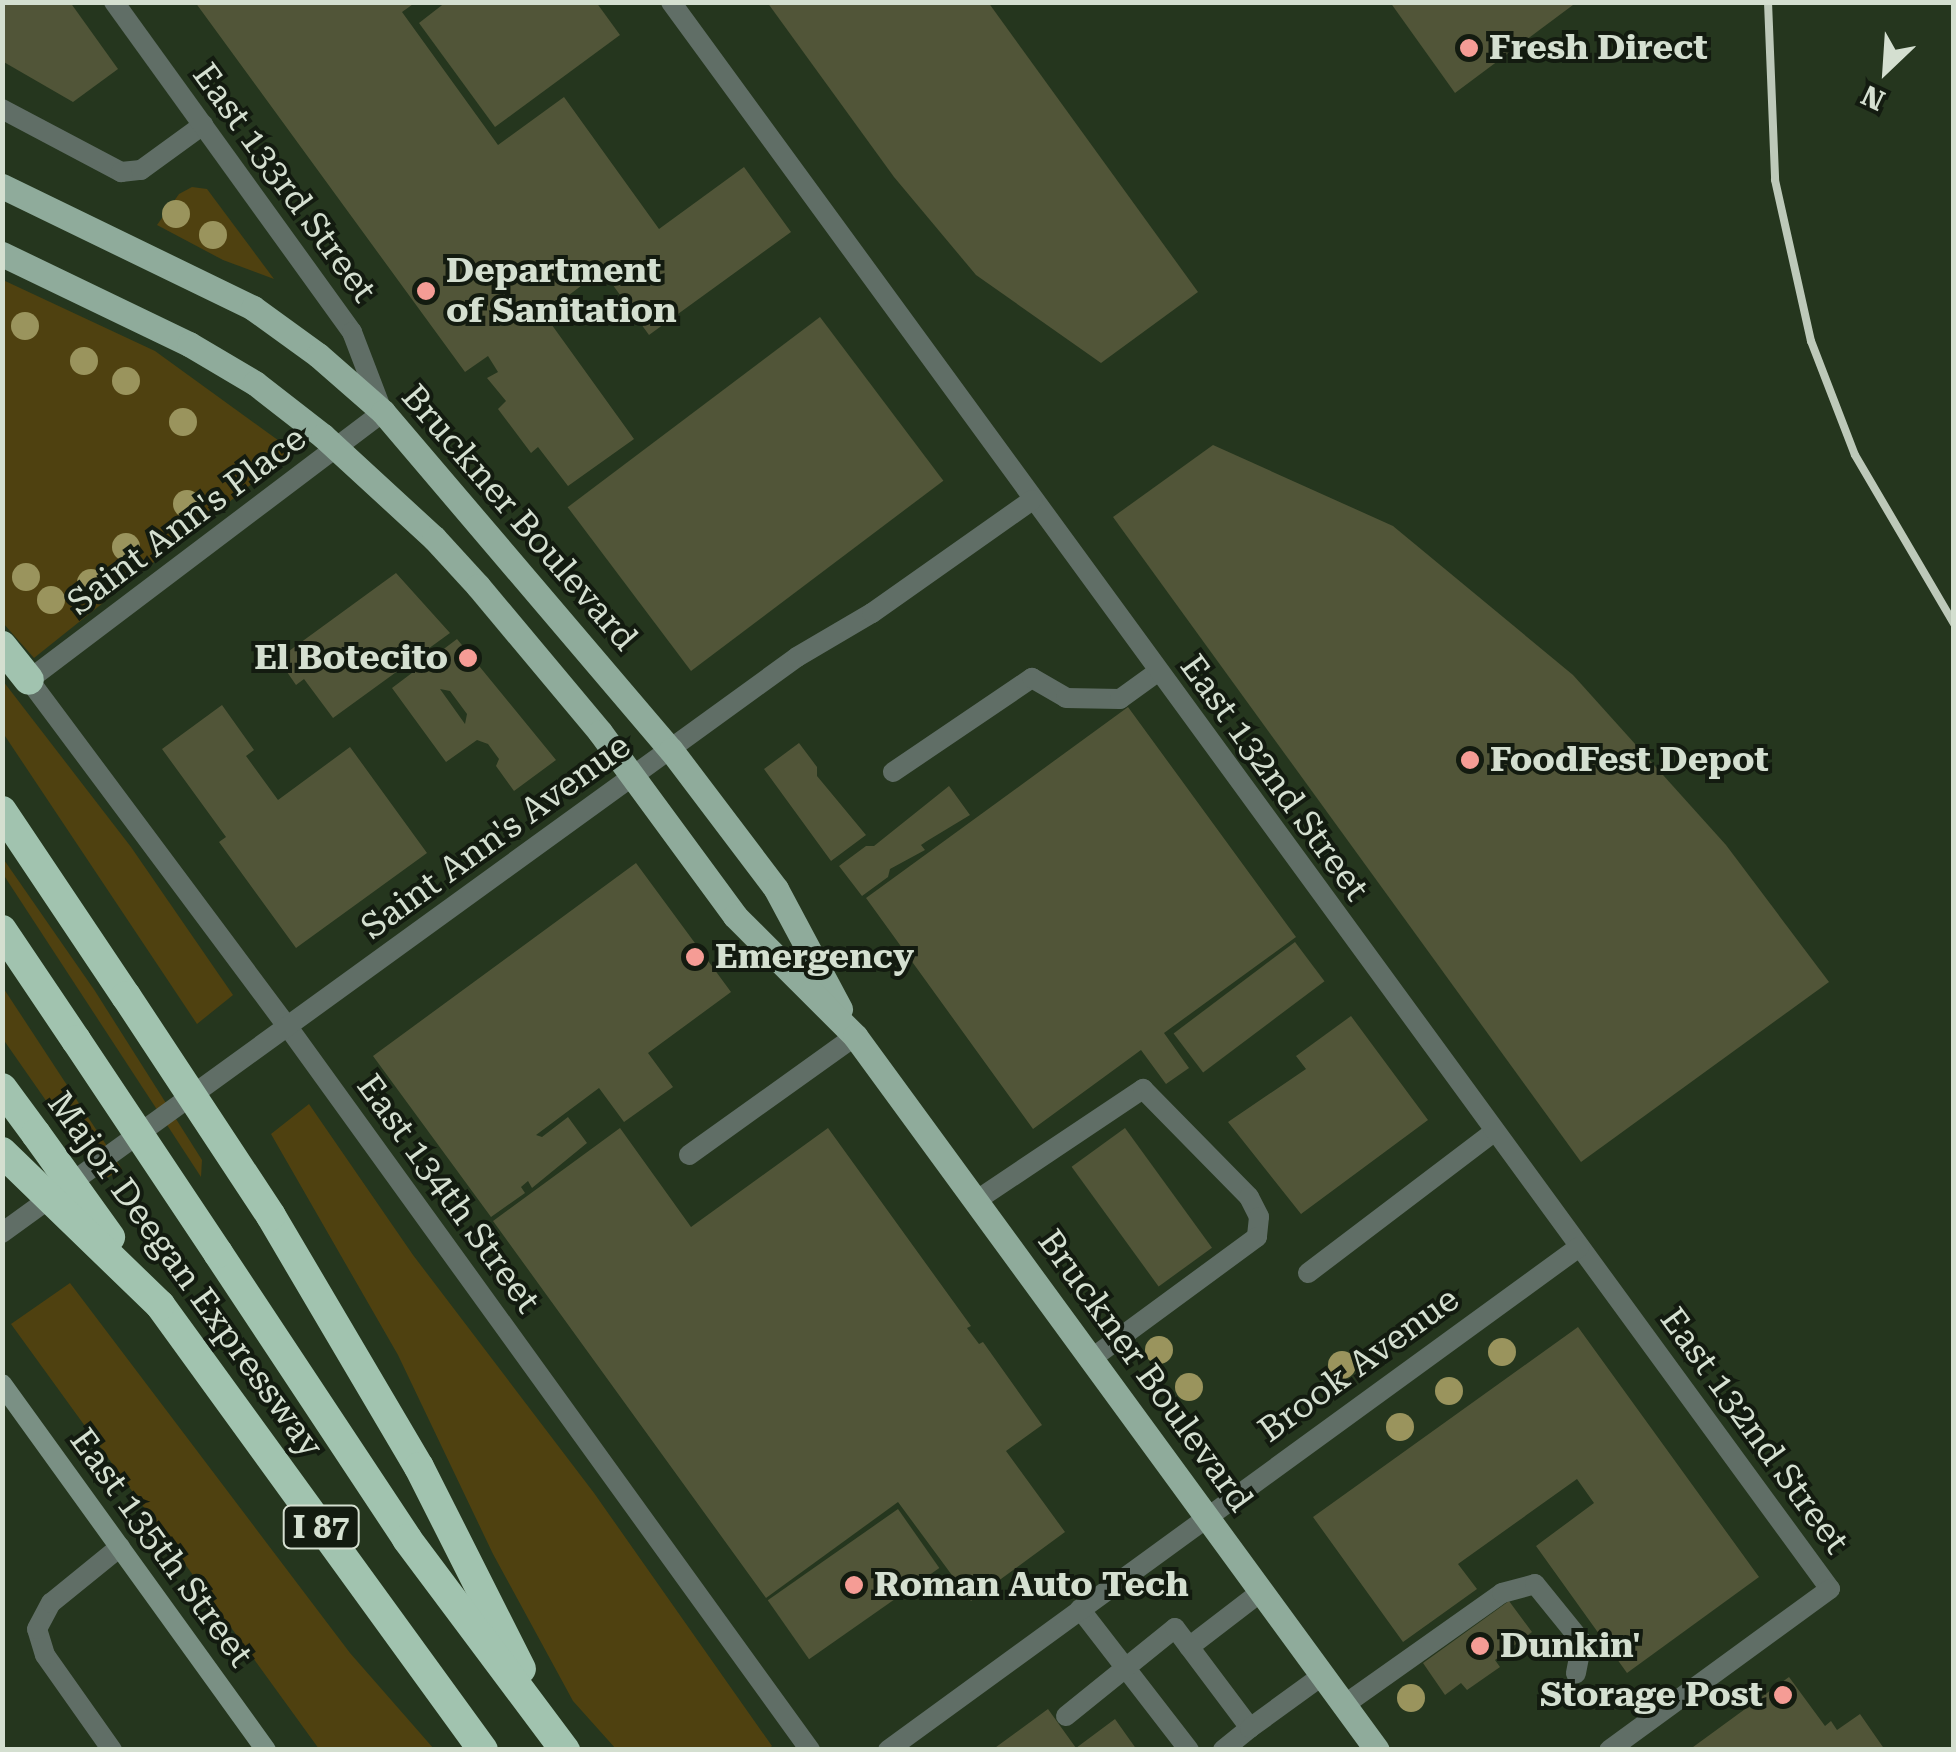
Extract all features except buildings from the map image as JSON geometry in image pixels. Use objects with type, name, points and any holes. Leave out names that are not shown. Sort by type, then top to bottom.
[{"type":"highway","points":[[2,646],[29,680]]},
{"type":"highway","points":[[2,811],[271,1216],[420,1467],[560,1742]]},
{"type":"highway","points":[[2,930],[407,1539],[560,1742]]},
{"type":"highway","name":"Major Deegan Expressway","points":[[2,1088],[483,1750]]},
{"type":"highway","points":[[2,1152],[160,1305]]},
{"type":"main road","name":"Bruckner Boulevard","points":[[2,186],[253,308],[318,355],[383,412],[672,750],[776,889],[854,1036]]},
{"type":"main road","name":"Bruckner Boulevard","points":[[2,254],[224,363],[336,448],[478,586],[633,777],[735,916],[854,1036],[1376,1750]]},
{"type":"main road","name":"East 135th Street","points":[[2,1384],[266,1750]]},
{"type":"street","name":"East 133rd Street","points":[[114,2],[352,332],[383,412]]},
{"type":"street","name":"East 132nd Street","points":[[671,2],[1156,673],[1830,1589],[1609,1750]]},
{"type":"street","points":[[2,109],[122,172],[141,170],[203,125]]},
{"type":"street","name":"Saint Ann's Place","points":[[29,680],[383,412]]},
{"type":"street","name":"Saint Ann's Avenue","points":[[2,1233],[797,657],[872,613],[1032,500]]},
{"type":"street","points":[[892,772],[1032,678],[1066,698],[1120,699],[1156,673]]},
{"type":"street","name":"East 134th Street","points":[[29,680],[288,1027],[810,1750]]},
{"type":"street","points":[[689,1155],[854,1036]]},
{"type":"street","points":[[977,1200],[1143,1089],[1250,1197],[1258,1217],[1258,1237],[1092,1358]]},
{"type":"street","points":[[1308,1272],[1494,1132]]},
{"type":"street","name":"Brook Avenue","points":[[888,1750],[1579,1247]]},
{"type":"street","points":[[112,1750],[45,1655],[37,1629],[50,1603],[120,1548]]},
{"type":"street","points":[[1344,1705],[1502,1593],[1534,1584],[1582,1642],[1576,1673]]},
{"type":"street","points":[[1193,1661],[1262,1590]]},
{"type":"street","points":[[1080,1609],[1127,1667],[1160,1695],[1187,1736]]},
{"type":"street","points":[[1066,1716],[1175,1628],[1219,1700],[1250,1728]]},
{"type":"street","points":[[1222,1750],[1323,1676]]},
{"type":"shaded area","points":[[192,187],[207,189],[274,279],[223,260],[157,225],[179,194]]},
{"type":"shaded area","points":[[3,280],[155,351],[293,451],[34,658],[3,623]]},
{"type":"shaded area","points":[[3,681],[131,847],[233,995],[197,1024],[3,733]]},
{"type":"shaded area","points":[[2,857],[95,991],[202,1160],[201,1177],[3,874]]},
{"type":"shaded area","points":[[2,986],[122,1169],[102,1181],[3,1039]]},
{"type":"shaded area","points":[[309,1104],[413,1255],[594,1493],[772,1746],[768,1749],[616,1749],[573,1701],[493,1554],[398,1355],[271,1134]]},
{"type":"shaded area","points":[[70,1283],[350,1653],[434,1749],[319,1749],[11,1324]]},
{"type":"railway","points":[[1768,2],[1775,180],[1811,341],[1855,455],[1954,624]]},
{"type":"place","name":"Fresh Direct","points":[[1469,48]]},
{"type":"place","name":"Department of Sanitation","points":[[426,291]]},
{"type":"place","name":"El Botecito","points":[[468,658]]},
{"type":"place","name":"FoodFest Depot","points":[[1470,760]]},
{"type":"place","name":"Emergency","points":[[695,957]]},
{"type":"place","name":"Roman Auto Tech","points":[[854,1585]]},
{"type":"place","name":"Dunkin'","points":[[1480,1646]]},
{"type":"place","name":"Storage Post","points":[[1783,1695]]}]
